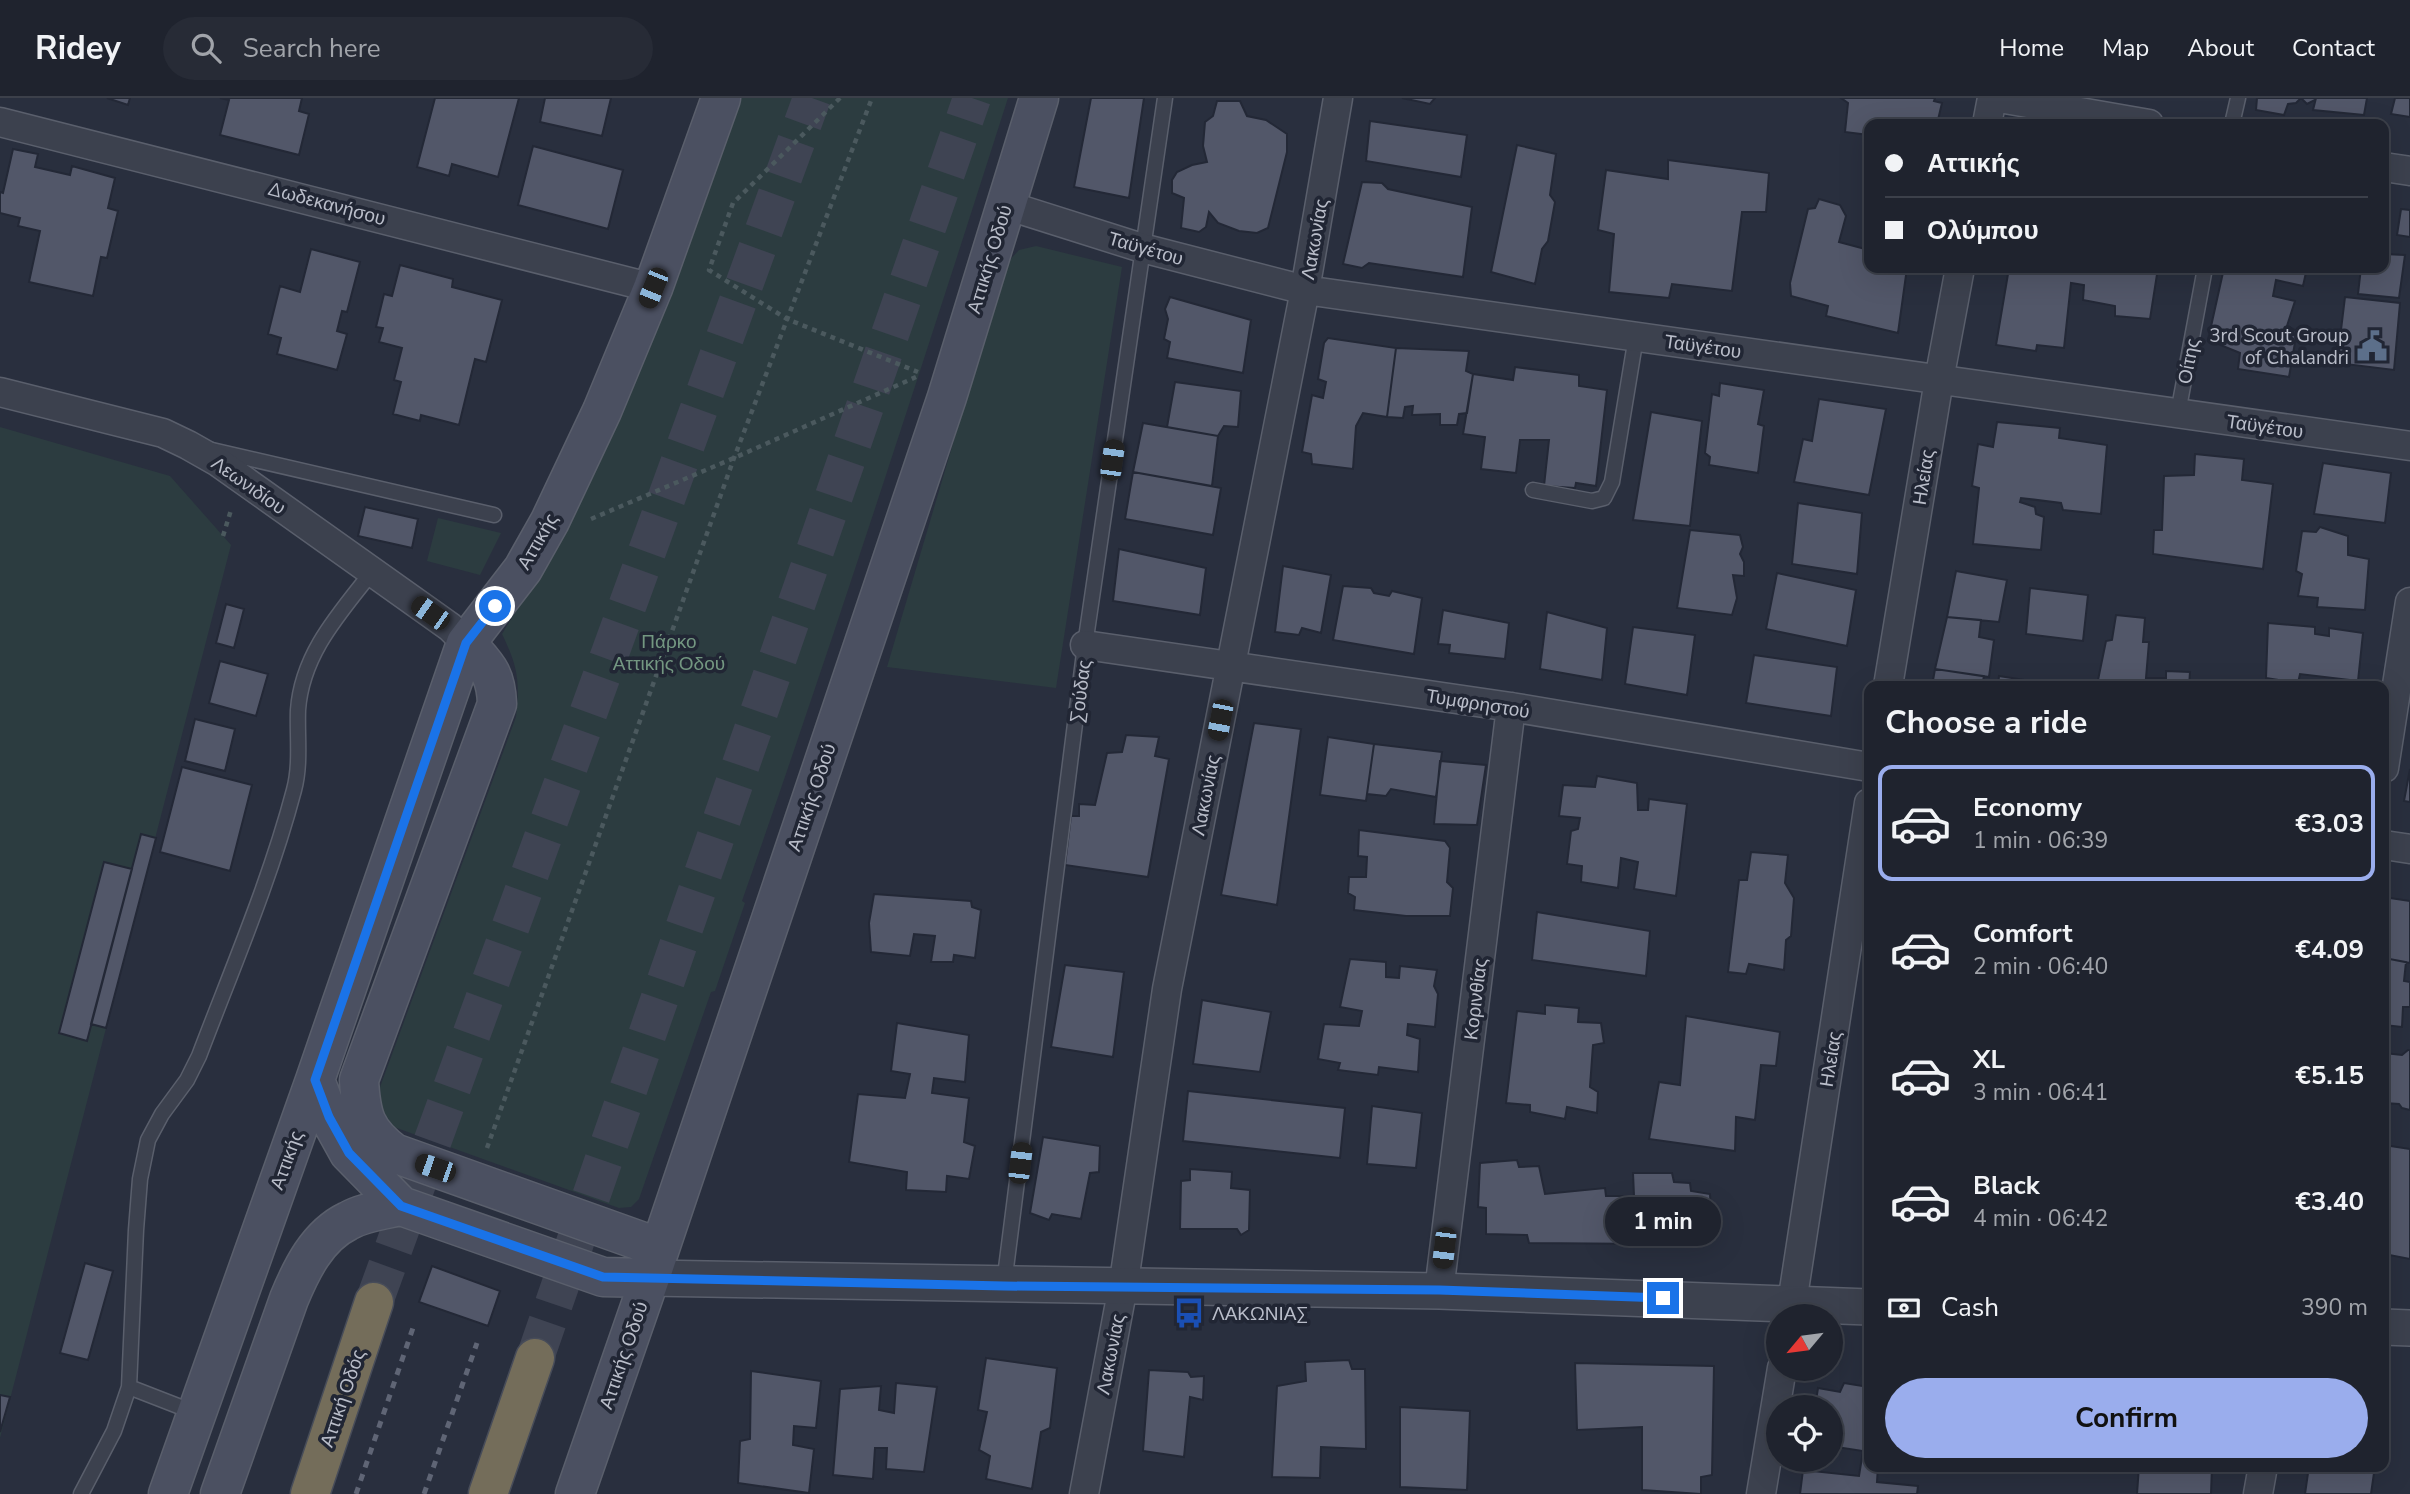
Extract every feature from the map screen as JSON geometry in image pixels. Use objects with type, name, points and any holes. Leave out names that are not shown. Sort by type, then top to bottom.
[{"type":"highway","name":"Αττική Οδός","points":[[310,1494],[374,1303]]},
{"type":"highway","points":[[488,1494],[535,1358]]},
{"type":"main road","name":"Αττικής","points":[[168,1494],[466,643],[523,569],[602,411],[653,288],[721,98]]},
{"type":"main road","name":"Αττικής Οδού","points":[[575,1494],[947,397],[1039,98]]},
{"type":"main road","points":[[466,643],[491,672],[497,686],[498,704],[359,1080],[360,1103],[365,1123],[378,1141],[394,1153],[475,1182],[655,1263]]},
{"type":"main road","points":[[315,1080],[329,1117],[349,1153],[401,1206],[603,1277],[655,1263]]},
{"type":"main road","points":[[220,1494],[302,1269],[320,1244],[347,1221],[401,1206]]},
{"type":"main road","points":[[196,1413],[242,1431]]},
{"type":"street","name":"Λακωνίας","points":[[1084,1494],[1123,1287],[1167,989],[1305,290],[1338,98]]},
{"type":"street","points":[[1988,119],[1992,98]]},
{"type":"street","points":[[1998,98],[2120,119]]},
{"type":"street","name":"Δωδεκανήσου","points":[[0,121],[653,288]]},
{"type":"street","points":[[2389,167],[2410,171]]},
{"type":"street","name":"Ταϋγέτου","points":[[1006,205],[1142,248],[1305,290],[2410,446]]},
{"type":"street","name":"Ηλείας","points":[[1889,681],[1959,273]]},
{"type":"street","name":"Λεωνιδίου","points":[[0,392],[163,433],[188,445],[218,462],[450,627],[466,643]]},
{"type":"street","points":[[2389,736],[2410,602]]},
{"type":"street","name":"Τυμφρηστού","points":[[1085,645],[1511,707],[1864,766]]},
{"type":"street","name":"Κορινθίας","points":[[1439,1290],[1511,707]]},
{"type":"street","name":"Ηλείας","points":[[1792,1304],[1864,836]]},
{"type":"street","points":[[2389,846],[2410,849]]},
{"type":"street","points":[[655,1263],[1004,1286],[1439,1290],[1766,1309]]},
{"type":"street","points":[[1843,1308],[1864,1307]]},
{"type":"street","points":[[2389,1327],[2410,1328]]},
{"type":"street","points":[[1761,1494],[1780,1381]]},
{"type":"street","points":[[2258,1494],[2262,1472]]},
{"type":"lane","name":"Σούδας","points":[[1004,1286],[1085,645],[1165,98]]},
{"type":"lane","points":[[2233,119],[2238,98]]},
{"type":"lane","name":"Οίτης","points":[[2178,413],[2204,273]]},
{"type":"lane","points":[[1533,490],[1592,500],[1604,498],[1612,482],[1636,337]]},
{"type":"lane","points":[[188,445],[247,456],[494,515]]},
{"type":"lane","points":[[81,1494],[114,1431],[129,1387],[136,1230],[140,1180],[148,1140],[162,1114],[187,1080],[199,1056],[260,897],[295,788],[299,749],[298,709],[306,669],[323,637],[372,572]]},
{"type":"lane","points":[[129,1387],[196,1413]]},
{"type":"path","points":[[538,541],[923,374],[787,319],[709,270],[733,203],[840,98]]},
{"type":"path","points":[[475,1182],[734,458],[872,98]]},
{"type":"green space","name":"Πάρκο Αττικής Οδού","points":[[741,98],[1008,98],[878,501],[742,901],[745,903],[715,991],[711,992],[639,1199],[631,1207],[619,1208],[394,1127],[381,1109],[380,1087],[516,717],[516,674],[512,656],[502,634],[574,516],[618,423]]},
{"type":"green space","points":[[1036,246],[1122,267],[1056,688],[887,667],[1006,264],[1019,250]]},
{"type":"green space","points":[[0,427],[170,476],[231,545],[0,1438]]},
{"type":"green space","points":[[438,518],[501,533],[480,575],[427,561]]},
{"type":"building","points":[[107,98],[130,98],[128,105]]},
{"type":"building","points":[[220,98],[302,98],[299,111],[309,114],[299,155],[220,135],[229,100]]},
{"type":"building","points":[[435,98],[519,98],[498,177],[452,164],[449,176],[417,167]]},
{"type":"building","points":[[545,98],[611,98],[602,136],[540,122]]},
{"type":"building","points":[[1091,98],[1144,98],[1129,198],[1074,187]]},
{"type":"building","points":[[1402,98],[1435,98],[1430,104]]},
{"type":"building","points":[[1841,98],[1935,98],[1934,101],[1942,103],[1938,119],[1864,119],[1864,134],[1845,132],[1848,103]]},
{"type":"building","points":[[2257,98],[2301,98],[2296,103],[2288,104],[2284,115],[2256,110]]},
{"type":"building","points":[[2301,98],[2316,98],[2307,104]]},
{"type":"building","points":[[2316,98],[2367,98],[2364,115],[2313,110]]},
{"type":"building","points":[[2395,98],[2410,98],[2410,117],[2391,114]]},
{"type":"building","points":[[1217,101],[1240,101],[1247,116],[1266,120],[1287,134],[1287,152],[1268,228],[1257,233],[1239,231],[1218,223],[1209,212],[1206,227],[1199,232],[1181,228],[1184,198],[1172,193],[1172,180],[1177,172],[1207,162],[1203,146],[1205,122],[1213,116]]},
{"type":"building","points":[[1370,121],[1467,135],[1461,177],[1366,161]]},
{"type":"building","points":[[1517,145],[1556,154],[1550,195],[1555,202],[1548,241],[1542,249],[1535,284],[1491,272]]},
{"type":"building","points":[[533,146],[623,170],[608,229],[518,205]]},
{"type":"building","points":[[13,149],[38,154],[35,167],[70,175],[72,166],[115,178],[108,208],[118,211],[107,258],[101,257],[93,296],[29,282],[40,231],[18,226],[20,218],[0,213],[0,192],[3,193]]},
{"type":"building","points":[[1668,160],[1769,173],[1766,212],[1742,212],[1732,291],[1672,284],[1669,298],[1609,292],[1614,234],[1598,230],[1606,170],[1668,179]]},
{"type":"building","points":[[1362,182],[1382,183],[1388,189],[1472,207],[1463,277],[1369,263],[1362,268],[1343,264]]},
{"type":"building","points":[[1819,199],[1840,205],[1846,216],[1839,242],[1864,249],[1864,273],[1906,273],[1898,333],[1826,316],[1828,306],[1791,296],[1790,283],[1808,209],[1815,208]]},
{"type":"building","points":[[2401,209],[2410,210],[2410,237],[2397,235]]},
{"type":"building","points":[[311,249],[360,262],[347,312],[342,311],[337,331],[347,334],[337,370],[277,354],[281,338],[268,334],[280,286],[300,292]]},
{"type":"building","points":[[2389,254],[2405,255],[2399,298],[2358,294],[2360,273],[2389,273]]},
{"type":"building","points":[[400,265],[453,279],[452,287],[502,300],[486,362],[475,359],[459,425],[421,415],[420,421],[393,414],[401,382],[394,380],[402,348],[379,342],[383,328],[376,327],[384,294],[392,296]]},
{"type":"building","points":[[2008,273],[2157,273],[2150,319],[2115,316],[2115,306],[2083,300],[2084,285],[2071,283],[2064,348],[2037,345],[2036,351],[1996,345]]},
{"type":"building","points":[[2223,273],[2306,273],[2303,286],[2276,280],[2273,296],[2295,301],[2287,326],[2297,331],[2289,377],[2238,369],[2240,353],[2208,340]]},
{"type":"building","points":[[1170,297],[1251,320],[1243,373],[1167,358],[1170,342],[1164,339],[1168,319],[1165,309]]},
{"type":"building","points":[[2345,297],[2400,303],[2394,370],[2337,363]]},
{"type":"building","points":[[1328,338],[1396,348],[1387,417],[1363,413],[1356,426],[1353,469],[1312,464],[1311,454],[1302,452],[1312,395],[1323,398],[1326,382],[1318,379],[1324,343]]},
{"type":"building","points":[[1396,348],[1469,351],[1466,371],[1473,374],[1467,413],[1459,414],[1457,425],[1440,425],[1440,414],[1412,415],[1413,406],[1405,407],[1403,418],[1387,417]]},
{"type":"building","points":[[1515,367],[1579,375],[1579,386],[1607,390],[1596,486],[1576,483],[1575,488],[1544,486],[1549,440],[1520,440],[1516,473],[1481,469],[1485,437],[1463,434],[1473,374],[1513,380]]},
{"type":"building","points":[[1175,382],[1241,391],[1238,427],[1224,426],[1218,436],[1167,427]]},
{"type":"building","points":[[1720,383],[1764,390],[1758,424],[1764,426],[1758,473],[1709,465],[1710,457],[1705,453],[1712,394],[1719,396]]},
{"type":"building","points":[[1819,399],[1886,409],[1869,495],[1794,482],[1803,439],[1812,441]]},
{"type":"building","points":[[1651,412],[1702,421],[1690,526],[1633,520]]},
{"type":"building","points":[[1997,422],[2060,428],[2059,438],[2107,445],[2101,514],[2063,510],[2061,503],[2021,498],[2020,502],[2035,507],[2036,514],[2044,517],[2041,550],[1973,544],[1979,488],[1972,486],[1978,444],[1993,447]]},
{"type":"building","points":[[1143,423],[1218,436],[1212,486],[1133,472]]},
{"type":"building","points":[[2195,454],[2244,459],[2242,480],[2273,484],[2263,569],[2153,554],[2154,530],[2162,530],[2164,476],[2194,475]]},
{"type":"building","points":[[2323,463],[2391,473],[2385,523],[2314,514]]},
{"type":"building","points":[[1133,472],[1221,488],[1213,535],[1125,519]]},
{"type":"building","points":[[1798,503],[1862,513],[1857,574],[1792,564]]},
{"type":"building","points":[[365,507],[418,519],[412,548],[358,536]]},
{"type":"building","points":[[2320,527],[2348,536],[2348,555],[2369,559],[2365,610],[2317,607],[2318,598],[2298,596],[2302,574],[2296,571],[2302,531],[2316,532]]},
{"type":"building","points":[[1690,530],[1740,535],[1744,576],[1733,575],[1737,598],[1732,615],[1677,608]]},
{"type":"building","points":[[1119,549],[1206,568],[1200,615],[1113,601]]},
{"type":"building","points":[[1283,566],[1331,575],[1321,633],[1302,628],[1299,635],[1275,632]]},
{"type":"building","points":[[1956,571],[2007,580],[1999,622],[1947,617]]},
{"type":"building","points":[[1777,573],[1856,590],[1847,646],[1766,629]]},
{"type":"building","points":[[1343,586],[1371,588],[1374,593],[1389,596],[1392,591],[1422,598],[1414,654],[1333,640]]},
{"type":"building","points":[[2030,588],[2088,595],[2083,641],[2026,634]]},
{"type":"building","points":[[226,604],[244,609],[234,648],[216,643]]},
{"type":"building","points":[[1443,610],[1509,623],[1505,659],[1449,653],[1450,645],[1438,644]]},
{"type":"building","points":[[1547,612],[1607,628],[1602,680],[1540,669]]},
{"type":"building","points":[[2116,615],[2145,618],[2143,642],[2149,642],[2146,678],[2166,678],[2166,671],[2190,672],[2189,681],[2098,680],[2106,641],[2112,640]]},
{"type":"building","points":[[1947,617],[1981,620],[1979,637],[1994,640],[1989,677],[1935,669]]},
{"type":"building","points":[[2268,623],[2315,627],[2315,634],[2329,636],[2329,628],[2363,633],[2358,681],[2300,674],[2298,681],[2266,678]]},
{"type":"building","points":[[1633,627],[1695,635],[1687,695],[1625,684]]},
{"type":"building","points":[[1754,655],[1837,667],[1831,716],[1746,703]]},
{"type":"building","points":[[220,661],[268,674],[256,716],[209,703]]},
{"type":"building","points":[[1935,669],[1984,676],[1983,681],[1933,681]]},
{"type":"building","points":[[1999,676],[2030,681],[1998,681]]},
{"type":"building","points":[[195,719],[235,729],[225,771],[185,761]]},
{"type":"building","points":[[1254,723],[1301,729],[1277,905],[1221,895]]},
{"type":"building","points":[[1126,735],[1159,737],[1155,756],[1169,759],[1148,877],[1065,865],[1071,816],[1079,816],[1079,804],[1095,805],[1107,753],[1122,752]]},
{"type":"building","points":[[1328,737],[1374,744],[1366,801],[1320,795]]},
{"type":"building","points":[[1374,744],[1442,752],[1436,797],[1391,789],[1386,796],[1367,794]]},
{"type":"building","points":[[1440,761],[1486,765],[1477,825],[1434,824]]},
{"type":"building","points":[[182,767],[252,785],[230,871],[160,852]]},
{"type":"building","points":[[2410,769],[2410,802],[2404,801]]},
{"type":"building","points":[[1597,776],[1637,783],[1638,810],[1648,810],[1649,799],[1687,804],[1676,896],[1634,889],[1638,862],[1621,858],[1618,888],[1581,882],[1582,866],[1567,864],[1571,831],[1578,829],[1580,818],[1559,816],[1563,785],[1595,787]]},
{"type":"building","points":[[1359,830],[1445,841],[1450,848],[1447,882],[1453,888],[1450,916],[1406,916],[1354,910],[1355,897],[1348,893],[1349,877],[1366,877],[1367,857],[1358,856]]},
{"type":"building","points":[[141,834],[156,838],[106,1028],[91,1024]]},
{"type":"building","points":[[1751,852],[1788,855],[1785,883],[1794,898],[1791,936],[1786,940],[1784,970],[1749,964],[1746,974],[1728,972],[1739,880],[1747,880]]},
{"type":"building","points":[[104,862],[132,869],[87,1041],[59,1033]]},
{"type":"building","points":[[874,894],[971,901],[972,907],[981,910],[975,958],[954,955],[953,962],[931,962],[935,936],[914,934],[910,956],[871,952],[869,923]]},
{"type":"building","points":[[2390,898],[2410,901],[2410,963],[2389,959]]},
{"type":"building","points":[[1537,912],[1650,931],[1646,976],[1532,960]]},
{"type":"building","points":[[1350,959],[1386,962],[1386,977],[1399,978],[1400,966],[1437,970],[1434,986],[1438,994],[1435,1027],[1408,1024],[1407,1035],[1420,1039],[1418,1072],[1379,1067],[1378,1075],[1338,1070],[1340,1063],[1318,1059],[1324,1024],[1359,1026],[1362,1011],[1340,1007]]},
{"type":"building","points":[[2389,959],[2406,962],[2404,981],[2410,982],[2410,1007],[2403,1007],[2402,1027],[2389,1026]]},
{"type":"building","points":[[1065,965],[1124,972],[1113,1057],[1051,1047]]},
{"type":"building","points":[[1202,1000],[1271,1012],[1260,1072],[1193,1064]]},
{"type":"building","points":[[1545,1005],[1579,1008],[1578,1022],[1601,1023],[1604,1043],[1593,1045],[1590,1087],[1598,1092],[1597,1113],[1567,1107],[1565,1119],[1530,1112],[1530,1105],[1506,1103],[1517,1011],[1545,1014]]},
{"type":"building","points":[[1686,1016],[1780,1032],[1776,1066],[1761,1065],[1755,1120],[1736,1117],[1735,1151],[1649,1139],[1659,1082],[1680,1085]]},
{"type":"building","points":[[897,1023],[969,1035],[965,1082],[934,1078],[932,1093],[969,1098],[964,1142],[975,1146],[969,1179],[947,1176],[946,1192],[906,1190],[907,1172],[849,1162],[858,1094],[905,1098],[910,1074],[891,1071]]},
{"type":"building","points":[[2410,1050],[2410,1110],[2399,1104],[2389,1103],[2389,1054],[2402,1055]]},
{"type":"building","points":[[1188,1091],[1345,1108],[1340,1158],[1183,1141]]},
{"type":"building","points":[[1372,1106],[1422,1113],[1416,1168],[1367,1164]]},
{"type":"building","points":[[1043,1137],[1100,1146],[1099,1172],[1090,1173],[1081,1219],[1052,1214],[1049,1220],[1030,1213]]},
{"type":"building","points":[[2389,1146],[2410,1149],[2410,1259],[2389,1255]]},
{"type":"building","points":[[1517,1160],[1519,1167],[1539,1166],[1545,1194],[1605,1188],[1606,1196],[1634,1196],[1633,1173],[1672,1173],[1674,1182],[1690,1183],[1691,1191],[1710,1194],[1711,1215],[1695,1217],[1696,1240],[1651,1237],[1651,1244],[1529,1243],[1527,1235],[1486,1234],[1486,1208],[1478,1207],[1480,1163]]},
{"type":"building","points":[[1190,1169],[1232,1172],[1231,1188],[1250,1190],[1249,1230],[1241,1235],[1237,1229],[1180,1229],[1181,1181],[1190,1180]]},
{"type":"building","points":[[85,1263],[113,1271],[88,1360],[60,1353]]},
{"type":"building","points":[[432,1266],[500,1291],[488,1326],[419,1302]]},
{"type":"building","points":[[986,1358],[1057,1368],[1050,1428],[1041,1432],[1032,1489],[986,1479],[990,1456],[979,1450],[987,1412],[978,1410]]},
{"type":"building","points":[[1349,1360],[1352,1369],[1365,1369],[1366,1449],[1321,1447],[1320,1478],[1272,1477],[1277,1386],[1306,1381],[1305,1362]]},
{"type":"building","points":[[1575,1363],[1714,1366],[1712,1475],[1701,1477],[1701,1494],[1642,1490],[1642,1427],[1577,1430]]},
{"type":"building","points":[[1149,1370],[1188,1372],[1191,1377],[1204,1376],[1203,1400],[1190,1397],[1184,1457],[1143,1451]]},
{"type":"building","points":[[751,1371],[821,1381],[816,1428],[794,1426],[793,1445],[814,1449],[809,1493],[738,1483],[740,1441],[750,1439]]},
{"type":"building","points":[[896,1383],[937,1387],[924,1472],[886,1469],[887,1448],[875,1448],[873,1479],[833,1475],[840,1389],[881,1386],[879,1410],[894,1413]]},
{"type":"building","points":[[1844,1383],[1864,1386],[1864,1472],[1878,1472],[1877,1482],[1918,1486],[1917,1494],[1800,1494],[1803,1472],[1859,1476],[1863,1451],[1843,1448],[1843,1395],[1817,1395],[1818,1388],[1840,1392]]},
{"type":"building","points":[[0,1395],[10,1397],[0,1432]]},
{"type":"building","points":[[1400,1407],[1470,1411],[1467,1490],[1400,1487]]},
{"type":"building","points":[[2139,1472],[2212,1472],[2211,1494],[2137,1494]]},
{"type":"building","points":[[2308,1472],[2374,1472],[2371,1494],[2305,1494]]},
{"type":"tunnel","points":[[374,1302],[812,98]]},
{"type":"tunnel","points":[[535,1358],[972,98]]},
{"type":"railway","points":[[356,1494],[415,1322]]},
{"type":"railway","points":[[424,1494],[477,1343]]},
{"type":"place","name":"3rd Scout Group of Chalandri","points":[[2372,346]]},
{"type":"place","name":"ΛΑΚΩΝΙΑΣ","points":[[1189,1313]]},
{"type":"route","points":[[495,606],[466,643],[315,1080],[329,1117],[349,1153],[401,1206],[603,1277],[1004,1286],[1439,1290],[1663,1298]]}]
